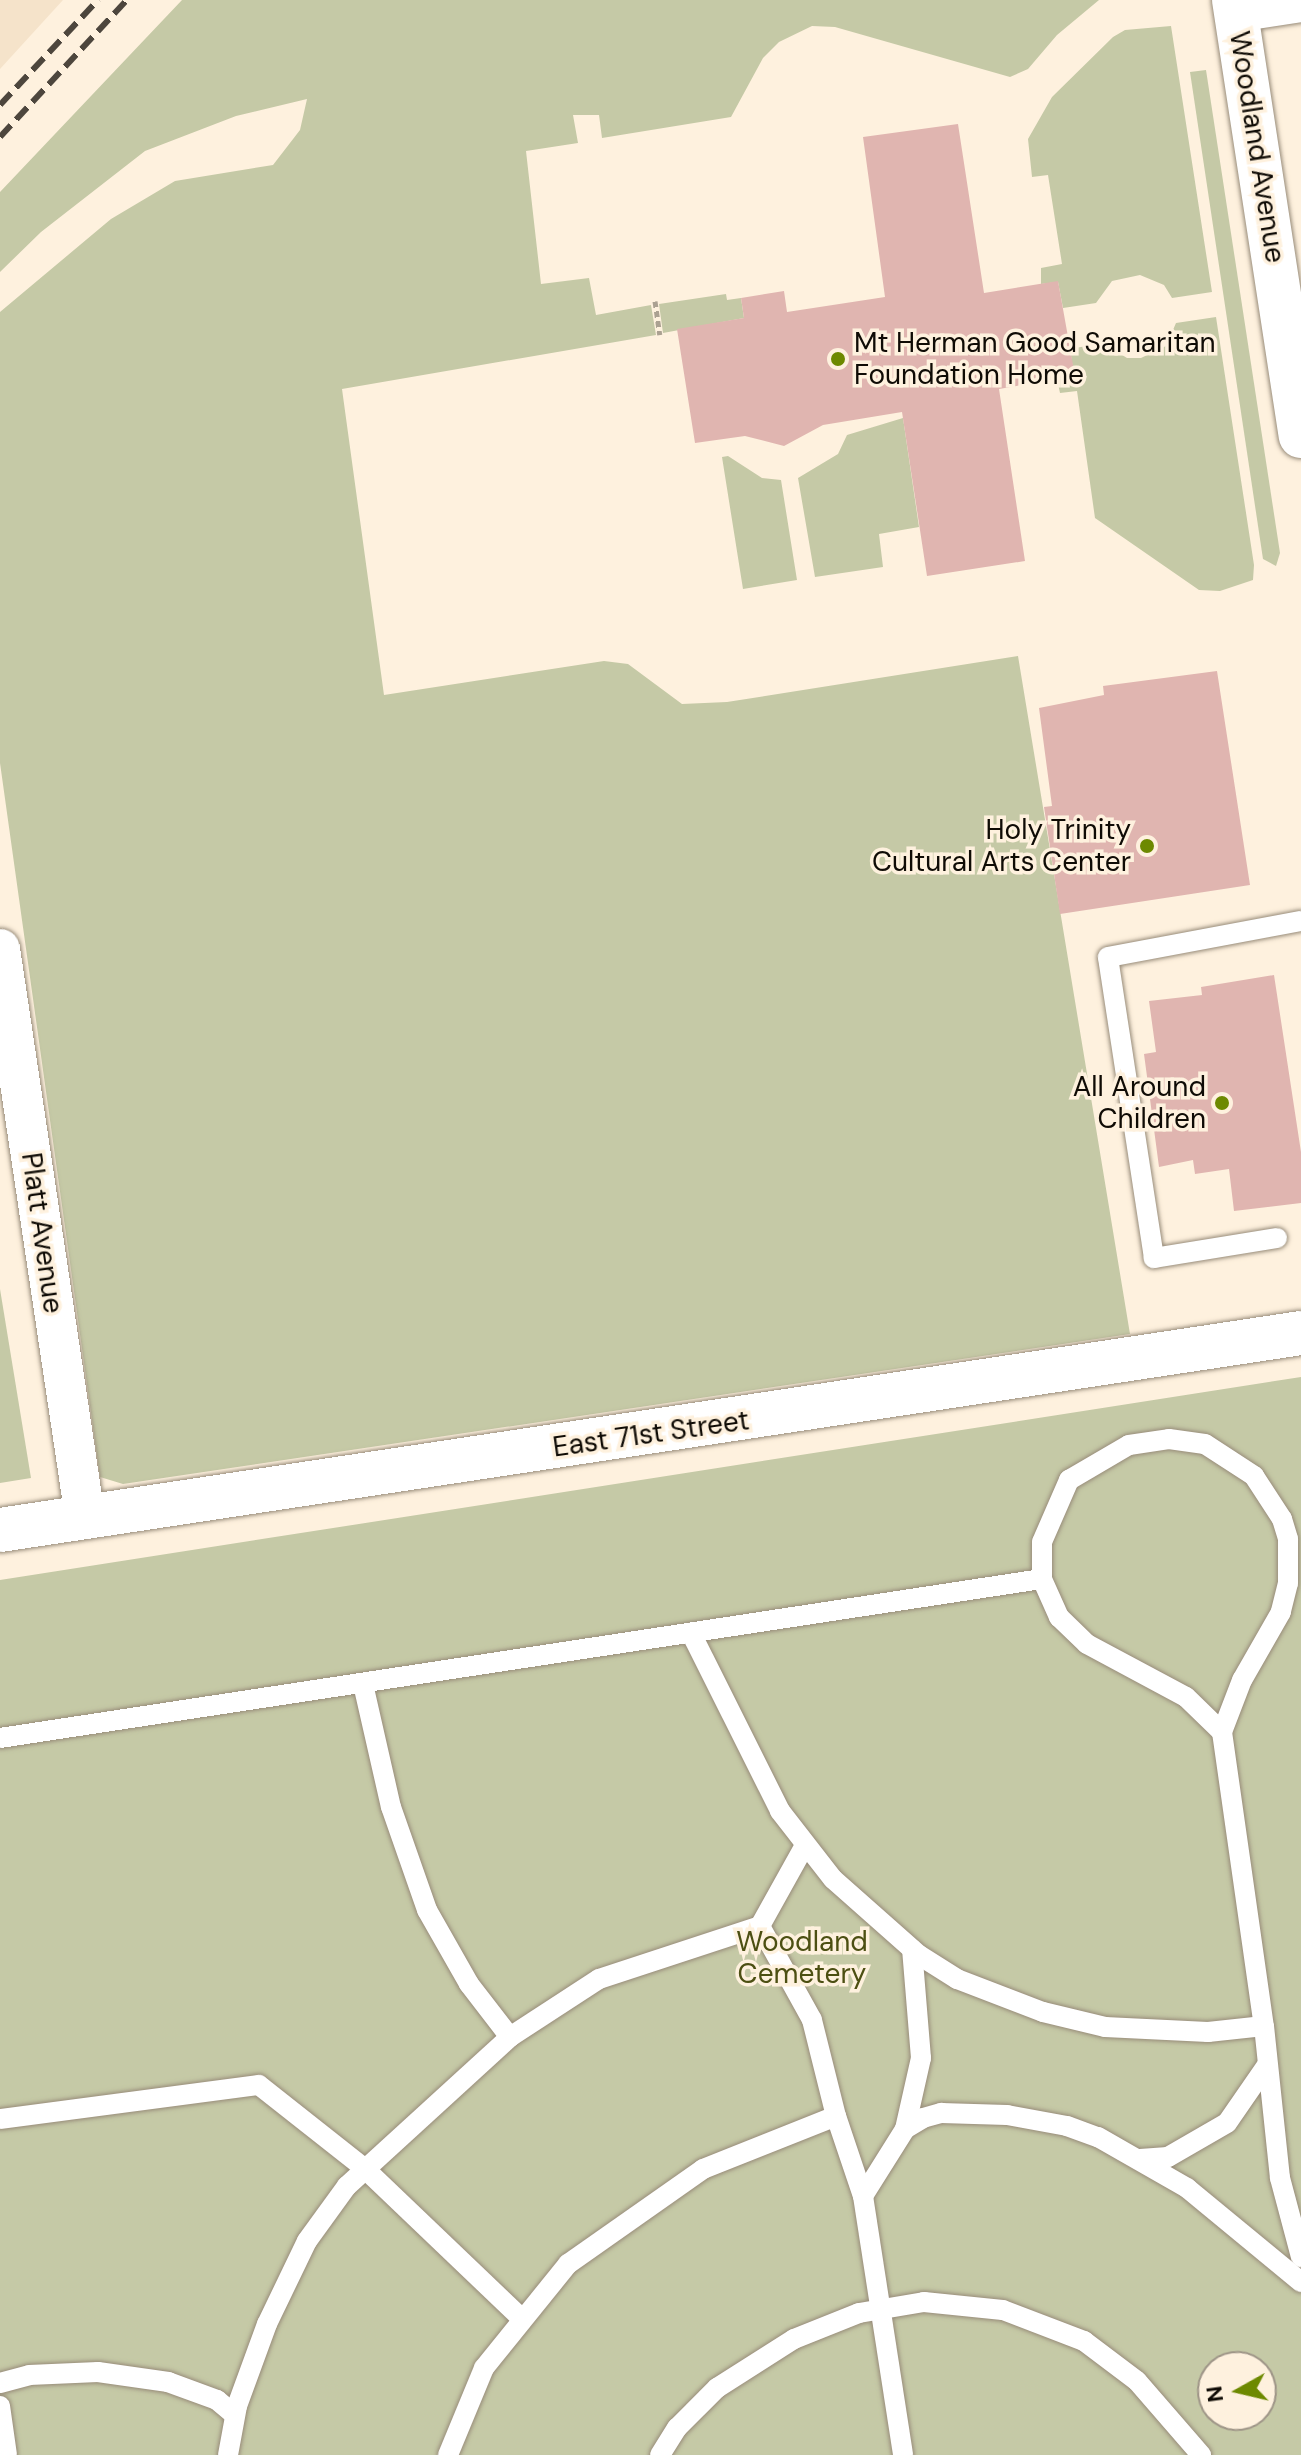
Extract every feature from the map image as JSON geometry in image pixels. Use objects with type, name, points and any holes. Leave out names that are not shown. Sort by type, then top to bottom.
[{"type":"street","points":[[1235,6],[1301,2]]},
{"type":"street","name":"Woodland Avenue","points":[[1235,6],[1301,436]]},
{"type":"street","name":"Platt Avenue","points":[[0,949],[85,1517]]},
{"type":"street","name":"East 71st Street","points":[[0,1530],[1301,1333]]},
{"type":"lane","points":[[1277,1238],[1154,1258],[1108,957],[1301,921]]},
{"type":"lane","points":[[1222,1732],[1186,1697],[1087,1644],[1059,1617],[1042,1579],[1042,1542],[1053,1508],[1069,1480],[1098,1459],[1129,1445],[1169,1439],[1205,1444],[1254,1476],[1282,1519],[1288,1583],[1281,1612],[1242,1680],[1222,1732],[1264,2026],[1280,2178],[1301,2257]]},
{"type":"lane","points":[[0,1738],[1042,1579]]},
{"type":"lane","points":[[691,1633],[750,1758],[805,1845],[875,1920],[912,1949],[957,1979],[1043,2012],[1105,2027],[1208,2032],[1264,2026]]},
{"type":"lane","points":[[363,1684],[391,1807],[427,1910],[469,1984],[510,2037]]},
{"type":"lane","points":[[228,2455],[235,2415],[267,2324],[307,2241],[364,2168],[510,2037],[599,1979],[760,1926],[805,1845]]},
{"type":"lane","points":[[760,1926],[812,2020],[836,2116],[863,2196],[903,2455]]},
{"type":"lane","points":[[863,2196],[905,2129],[921,2058],[912,1949]]},
{"type":"lane","points":[[1140,2159],[1168,2157],[1227,2123],[1267,2064]]},
{"type":"lane","points":[[0,2119],[259,2085],[364,2168],[521,2318]]},
{"type":"lane","points":[[905,2129],[941,2113],[1007,2115],[1067,2126],[1140,2159],[1187,2188],[1301,2282]]},
{"type":"lane","points":[[448,2455],[484,2368],[521,2318],[568,2264],[660,2195],[750,2147],[836,2116]]},
{"type":"lane","points":[[660,2455],[693,2409],[732,2377],[817,2328],[880,2308],[924,2302],[984,2306],[1065,2331],[1101,2351],[1137,2381],[1201,2455]]},
{"type":"lane","points":[[0,2383],[29,2375],[98,2372],[168,2382],[217,2400],[235,2415]]},
{"type":"lane","points":[[0,2406],[7,2455]]},
{"type":"path","points":[[655,301],[660,335]]},
{"type":"shaded area","points":[[0,0],[63,0],[0,69]]},
{"type":"green space","points":[[182,0],[1099,0],[1057,35],[1028,69],[1010,77],[835,27],[812,26],[779,42],[763,58],[731,117],[602,138],[599,115],[573,115],[578,143],[526,151],[541,284],[589,278],[596,315],[651,305],[656,335],[342,389],[384,695],[604,661],[628,664],[682,704],[727,702],[1018,656],[1130,1334],[123,1484],[100,1477],[0,763],[0,312],[111,219],[175,181],[273,165],[300,130],[307,99],[236,116],[145,151],[41,232],[0,272],[0,192]]},
{"type":"green space","points":[[1171,26],[1212,292],[1172,298],[1164,285],[1140,275],[1112,281],[1096,303],[1063,308],[1058,282],[1041,284],[1041,268],[1062,264],[1048,175],[1032,177],[1028,139],[1052,97],[1113,37],[1125,30]]},
{"type":"green space","points":[[1206,70],[1280,553],[1276,566],[1263,559],[1190,72]]},
{"type":"green space","points":[[726,294],[727,300],[741,298],[744,318],[663,333],[659,304]]},
{"type":"green space","points":[[1216,317],[1254,565],[1253,580],[1220,591],[1199,590],[1095,518],[1077,391],[1060,393],[1057,379],[1074,376],[1070,349],[1103,343],[1127,358],[1141,358],[1166,346],[1176,323]]},
{"type":"green space","points":[[903,418],[919,527],[879,534],[883,567],[815,577],[798,478],[838,454],[847,435]]},
{"type":"green space","points":[[728,456],[762,478],[781,480],[797,580],[743,589],[722,457]]},
{"type":"green space","points":[[0,1289],[31,1478],[0,1483]]},
{"type":"green space","name":"Woodland Cemetery","points":[[1301,1377],[1301,2455],[0,2455],[0,1580]]},
{"type":"building","name":"Mt Herman Good Samaritan Foundation Home","points":[[958,124],[984,293],[1058,281],[1075,376],[999,389],[1025,561],[927,576],[902,412],[823,425],[784,446],[745,436],[695,443],[677,329],[744,318],[741,298],[784,291],[787,312],[885,297],[863,137]]},
{"type":"building","points":[[1217,671],[1250,885],[1060,914],[1044,807],[1052,806],[1039,708],[1104,695],[1103,686]]},
{"type":"building","name":"All Around Children","points":[[1274,975],[1301,1152],[1301,1203],[1234,1211],[1229,1169],[1195,1174],[1193,1160],[1159,1167],[1144,1054],[1156,1052],[1149,1001],[1202,995],[1201,987]]},
{"type":"railway","points":[[0,105],[98,0]]},
{"type":"railway","points":[[0,137],[127,0]]},
{"type":"place","name":"Mt Herman Good Samaritan Foundation Home","points":[[838,359]]},
{"type":"place","name":"Holy Trinity Cultural Arts Center","points":[[1147,846]]},
{"type":"place","name":"All Around Children","points":[[1222,1103]]}]
